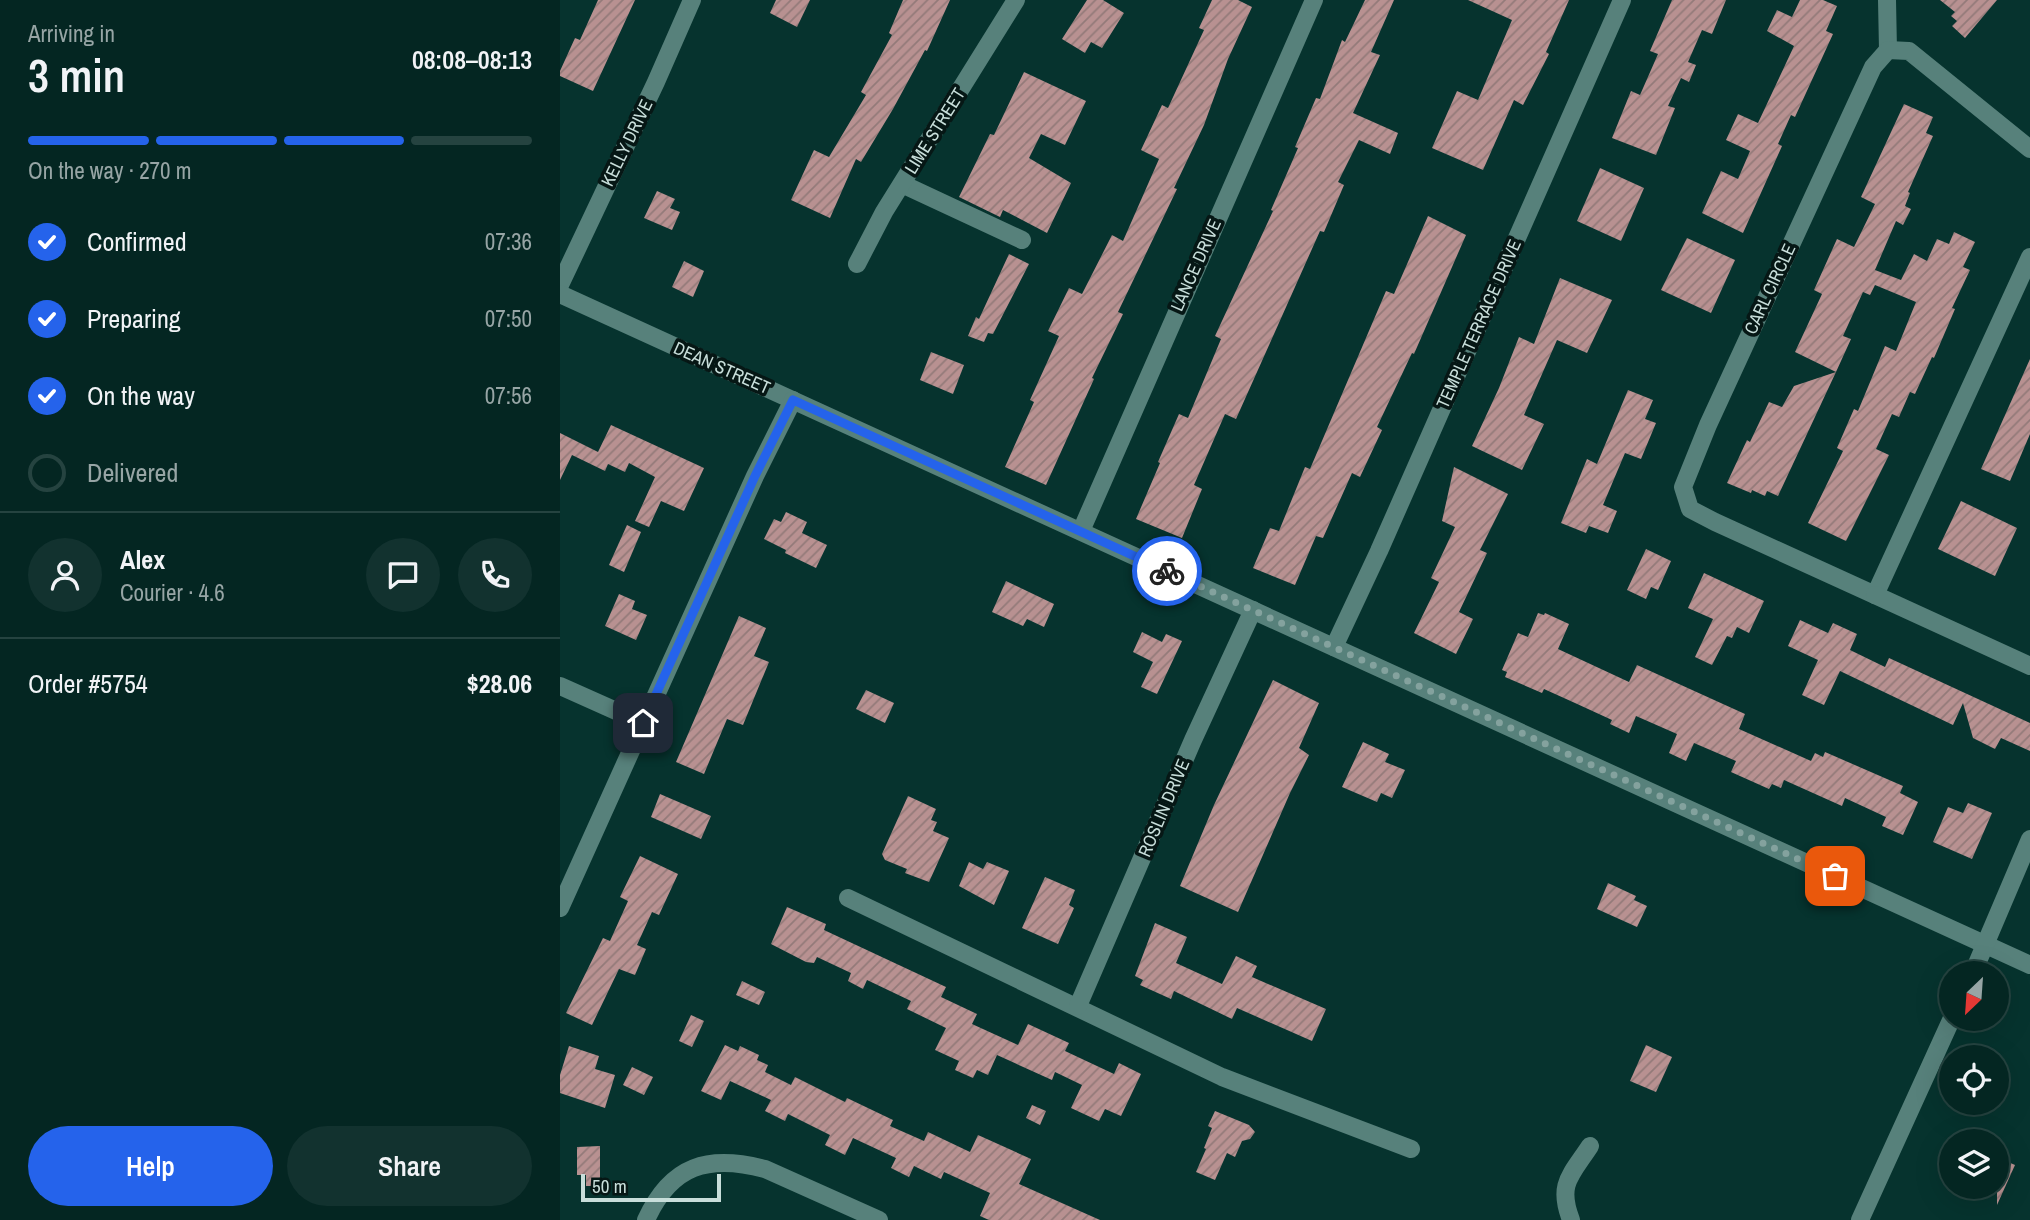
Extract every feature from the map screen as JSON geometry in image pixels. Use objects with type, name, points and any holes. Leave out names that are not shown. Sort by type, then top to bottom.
[{"type":"street","name":"KELLY DRIVE","points":[[560,285],[692,0]]},
{"type":"street","name":"LIME STREET","points":[[857,264],[884,212],[1016,0]]},
{"type":"street","name":"LANCE DRIVE","points":[[1081,531],[1314,0]]},
{"type":"street","name":"TEMPLE TERRACE DRIVE","points":[[1334,648],[1622,0]]},
{"type":"street","points":[[1887,0],[1888,50],[1909,51],[2030,149]]},
{"type":"street","name":"CARL CIRCLE","points":[[1888,50],[1873,67],[1708,425],[1683,487],[1690,509],[1706,518],[2030,666]]},
{"type":"street","points":[[902,184],[1022,240]]},
{"type":"street","points":[[1875,595],[2030,257]]},
{"type":"street","name":"DEAN STREET","points":[[560,295],[2030,965]]},
{"type":"street","points":[[560,908],[755,476],[793,400]]},
{"type":"street","name":"ROSLIN DRIVE","points":[[1078,1006],[1193,740],[1253,610]]},
{"type":"street","points":[[560,686],[643,723]]},
{"type":"street","points":[[1978,961],[2030,839]]},
{"type":"street","points":[[848,898],[1222,1077],[1411,1149]]},
{"type":"street","points":[[1860,1220],[1946,1031]]},
{"type":"street","points":[[1571,1220],[1565,1204],[1565,1184],[1590,1146]]},
{"type":"street","points":[[646,1220],[662,1189],[680,1174],[699,1165],[721,1161],[765,1168],[879,1220]]},
{"type":"building","points":[[598,0],[635,0],[593,91],[560,76],[560,71],[575,38],[580,40]]},
{"type":"building","points":[[776,0],[810,0],[797,27],[770,13]]},
{"type":"building","points":[[903,0],[950,0],[927,51],[925,50],[893,109],[861,162],[856,159],[830,218],[791,200],[814,150],[829,157],[866,95],[861,92],[892,35],[889,33]]},
{"type":"building","points":[[1087,0],[1103,0],[1124,13],[1102,48],[1091,42],[1085,53],[1062,39]]},
{"type":"building","points":[[1212,0],[1238,0],[1252,7],[1228,59],[1204,125],[1174,188],[1177,189],[1118,312],[1123,314],[1046,485],[1005,467],[1034,402],[1030,400],[1059,336],[1048,331],[1069,288],[1082,294],[1112,235],[1123,241],[1159,159],[1141,150],[1162,105],[1168,108],[1204,30],[1199,28]]},
{"type":"building","points":[[1365,0],[1394,0],[1371,52],[1380,55],[1353,113],[1398,133],[1390,154],[1359,140],[1338,182],[1344,185],[1324,232],[1320,231],[1236,419],[1225,414],[1194,485],[1202,489],[1182,538],[1136,519],[1179,414],[1188,418],[1221,339],[1215,336],[1273,211],[1271,210],[1298,148],[1295,147],[1316,98],[1320,99],[1342,40],[1345,42]]},
{"type":"building","points":[[1468,0],[1569,0],[1546,52],[1549,54],[1523,105],[1514,100],[1483,170],[1432,148],[1457,91],[1478,100],[1512,20]]},
{"type":"building","points":[[1672,0],[1726,0],[1712,34],[1702,30],[1688,62],[1696,65],[1689,82],[1681,78],[1668,106],[1675,108],[1656,155],[1612,138],[1631,91],[1640,95],[1658,54],[1650,51]]},
{"type":"building","points":[[1800,0],[1823,0],[1837,6],[1826,31],[1833,34],[1795,117],[1791,115],[1778,144],[1782,146],[1743,233],[1702,213],[1721,171],[1738,179],[1750,151],[1726,140],[1738,114],[1758,123],[1794,46],[1767,31],[1777,10],[1792,17]]},
{"type":"building","points":[[1940,0],[1997,0],[1965,38],[1952,26],[1957,21],[1951,16],[1955,12]]},
{"type":"building","points":[[1024,72],[1086,101],[1065,145],[1041,134],[1029,158],[1071,183],[1047,233],[1003,210],[1000,217],[959,197],[990,134],[994,135]]},
{"type":"building","points":[[1904,104],[1933,117],[1926,133],[1933,136],[1908,192],[1910,193],[1905,206],[1911,209],[1903,225],[1896,221],[1875,270],[1901,280],[1914,254],[1927,261],[1937,239],[1949,244],[1954,232],[1975,242],[1963,267],[1970,270],[1952,308],[1955,309],[1934,358],[1932,357],[1915,394],[1910,392],[1899,417],[1892,414],[1876,449],[1889,455],[1846,541],[1808,523],[1843,451],[1837,448],[1854,409],[1858,411],[1885,346],[1896,351],[1916,302],[1875,285],[1870,295],[1863,292],[1843,336],[1851,339],[1836,372],[1795,352],[1822,294],[1814,290],[1837,239],[1854,247],[1875,204],[1861,197]]},
{"type":"building","points":[[1600,168],[1644,188],[1621,241],[1577,221]]},
{"type":"building","points":[[657,191],[675,199],[670,208],[680,212],[672,230],[644,218]]},
{"type":"building","points":[[1428,216],[1466,235],[1414,354],[1412,353],[1377,427],[1382,430],[1360,477],[1352,473],[1323,538],[1316,536],[1295,585],[1253,568],[1270,528],[1279,531],[1305,467],[1310,469],[1386,291],[1394,294]]},
{"type":"building","points":[[1687,238],[1735,260],[1711,313],[1661,290]]},
{"type":"building","points":[[1009,254],[1029,264],[993,334],[988,333],[984,342],[968,336],[976,317],[979,319]]},
{"type":"building","points":[[684,261],[704,271],[693,297],[672,287]]},
{"type":"building","points":[[1560,278],[1612,300],[1587,353],[1557,340],[1524,415],[1544,424],[1522,470],[1472,446],[1519,337],[1534,344]]},
{"type":"building","points":[[931,352],[964,365],[953,394],[920,380]]},
{"type":"building","points":[[2030,359],[2030,434],[2010,481],[1981,469]]},
{"type":"building","points":[[1836,372],[1778,496],[1767,491],[1765,496],[1752,490],[1751,493],[1727,483],[1769,402],[1782,407],[1794,386]]},
{"type":"building","points":[[1628,390],[1653,400],[1645,419],[1656,423],[1641,459],[1625,453],[1603,505],[1617,511],[1608,533],[1589,526],[1586,533],[1561,523],[1587,459],[1597,464]]},
{"type":"building","points":[[611,425],[704,468],[684,511],[661,501],[649,527],[635,521],[655,477],[629,463],[625,472],[608,464],[605,471],[572,455],[560,480],[560,433],[598,452]]},
{"type":"building","points":[[1454,467],[1508,494],[1480,550],[1487,553],[1459,612],[1473,619],[1456,654],[1414,633],[1439,582],[1431,578],[1455,527],[1442,521]]},
{"type":"building","points":[[1961,501],[2017,528],[1995,576],[1938,549]]},
{"type":"building","points":[[786,512],[807,522],[802,533],[827,545],[816,568],[764,539],[774,519],[781,522]]},
{"type":"building","points":[[627,525],[641,532],[624,572],[609,565]]},
{"type":"building","points":[[1646,549],[1671,561],[1658,590],[1651,587],[1646,599],[1627,590]]},
{"type":"building","points":[[1704,573],[1764,601],[1749,633],[1737,627],[1732,638],[1727,636],[1712,665],[1695,657],[1713,619],[1688,608]]},
{"type":"building","points":[[1006,581],[1054,604],[1044,627],[1027,619],[1023,626],[992,612]]},
{"type":"building","points":[[619,594],[635,601],[632,609],[647,615],[636,640],[605,626]]},
{"type":"building","points":[[1538,613],[1545,613],[1569,624],[1558,649],[1629,682],[1637,665],[1745,714],[1739,729],[1811,761],[1815,753],[1823,757],[1825,752],[1903,786],[1900,793],[1918,802],[1903,835],[1882,826],[1886,817],[1845,798],[1842,806],[1784,780],[1781,788],[1772,784],[1769,789],[1731,772],[1736,761],[1694,743],[1686,761],[1669,753],[1677,734],[1636,716],[1629,733],[1610,724],[1612,720],[1544,689],[1542,693],[1505,677],[1507,672],[1502,670],[1518,633],[1528,637]]},
{"type":"building","points":[[739,616],[766,628],[754,656],[769,662],[743,725],[727,719],[704,774],[676,762]]},
{"type":"building","points":[[1800,620],[1828,633],[1833,623],[1857,634],[1850,650],[1885,667],[1889,658],[2030,723],[2030,751],[2001,738],[1995,749],[1973,738],[1963,703],[1953,725],[1840,671],[1824,705],[1802,695],[1818,660],[1788,646]]},
{"type":"building","points":[[1142,632],[1162,642],[1166,634],[1182,641],[1157,694],[1141,687],[1153,662],[1133,652]]},
{"type":"building","points":[[1273,680],[1319,703],[1299,748],[1309,755],[1238,912],[1180,886],[1214,805]]},
{"type":"building","points":[[866,690],[894,703],[885,723],[856,709]]},
{"type":"building","points":[[1363,742],[1389,754],[1385,762],[1405,770],[1392,798],[1381,793],[1377,802],[1342,787]]},
{"type":"building","points":[[660,794],[711,816],[701,839],[651,817]]},
{"type":"building","points":[[908,796],[936,809],[931,820],[937,822],[933,831],[949,838],[929,882],[905,873],[907,869],[885,860],[882,854]]},
{"type":"building","points":[[1968,803],[1992,813],[1972,859],[1933,842],[1948,807],[1963,813]]},
{"type":"building","points":[[640,856],[678,874],[659,915],[652,912],[637,945],[646,949],[635,975],[619,969],[592,1025],[566,1013],[603,938],[610,941],[628,901],[620,897]]},
{"type":"building","points":[[969,862],[983,869],[987,862],[1009,871],[994,905],[959,886]]},
{"type":"building","points":[[1045,877],[1075,890],[1069,905],[1074,908],[1058,944],[1022,928]]},
{"type":"building","points":[[1608,883],[1636,896],[1634,900],[1647,906],[1637,927],[1597,909]]},
{"type":"building","points":[[787,907],[826,924],[824,930],[946,987],[941,997],[977,1014],[972,1024],[1018,1045],[1028,1024],[1069,1043],[1065,1051],[1114,1074],[1119,1063],[1141,1074],[1121,1116],[1105,1109],[1099,1121],[1071,1108],[1082,1085],[1055,1072],[1052,1080],[997,1055],[988,1075],[977,1070],[973,1078],[955,1070],[959,1061],[935,1050],[946,1028],[907,1009],[911,1001],[867,980],[863,989],[848,981],[851,973],[817,957],[814,963],[806,962],[771,944]]},
{"type":"building","points":[[1155,923],[1187,937],[1176,963],[1222,984],[1236,956],[1257,966],[1252,977],[1326,1009],[1312,1041],[1237,1008],[1232,1019],[1174,991],[1171,999],[1140,985],[1143,980],[1135,976]]},
{"type":"building","points":[[742,981],[765,992],[759,1005],[736,995]]},
{"type":"building","points":[[691,1015],[704,1021],[692,1047],[679,1041]]},
{"type":"building","points":[[725,1045],[738,1051],[740,1046],[759,1055],[757,1060],[768,1065],[765,1072],[791,1085],[795,1077],[845,1102],[847,1098],[893,1120],[890,1126],[924,1141],[928,1132],[970,1152],[978,1135],[1031,1159],[1019,1184],[1100,1220],[989,1220],[980,1216],[990,1193],[944,1172],[941,1179],[914,1166],[909,1177],[891,1168],[896,1158],[853,1138],[845,1155],[825,1145],[830,1135],[788,1114],[785,1121],[765,1111],[771,1100],[730,1081],[721,1100],[701,1091]]},
{"type":"building","points":[[1646,1045],[1672,1057],[1656,1092],[1630,1081]]},
{"type":"building","points":[[569,1046],[599,1056],[595,1069],[615,1075],[605,1108],[560,1093],[560,1075]]},
{"type":"building","points":[[632,1067],[653,1077],[644,1095],[623,1085]]},
{"type":"building","points":[[1032,1105],[1046,1111],[1040,1125],[1026,1118]]},
{"type":"building","points":[[1215,1111],[1249,1125],[1255,1132],[1250,1139],[1242,1141],[1235,1157],[1227,1153],[1215,1180],[1196,1172],[1206,1149],[1204,1148],[1212,1128],[1208,1126]]},
{"type":"building","points":[[600,1146],[600,1186],[586,1186],[586,1175],[577,1175],[577,1147]]},
{"type":"building","points":[[2009,1162],[2015,1165],[2009,1178]]},
{"type":"way so far","points":[[1167,571],[1835,876]]},
{"type":"route","points":[[643,723],[755,476],[793,400],[1167,571]]}]
